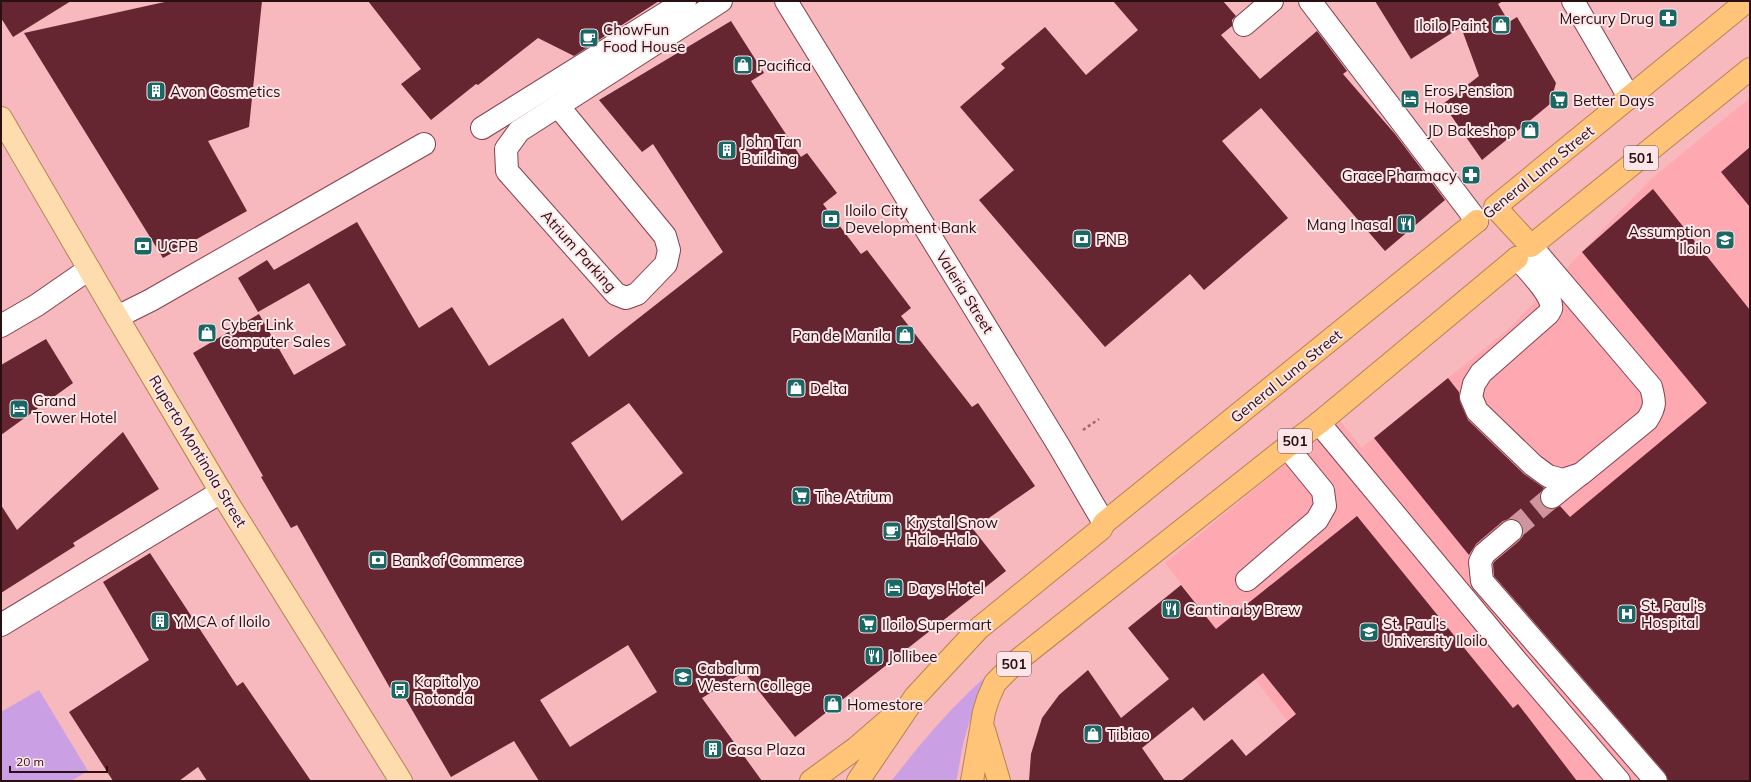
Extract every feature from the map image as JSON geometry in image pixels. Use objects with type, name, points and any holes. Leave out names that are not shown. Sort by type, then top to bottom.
[{"type":"highway","name":"General Luna Street","points":[[1495,207],[1747,1]]},
{"type":"highway","name":"501","points":[[972,781],[983,726],[984,712],[995,683],[1018,660],[1319,423],[1524,252],[1750,69]]},
{"type":"highway","points":[[1495,207],[1524,252]]},
{"type":"highway","name":"General Luna Street","points":[[858,781],[915,697],[978,628],[1477,221]]},
{"type":"highway","points":[[811,781],[856,748],[915,697]]},
{"type":"highway","points":[[983,726],[999,781]]},
{"type":"main road","name":"Ruperto Montinola Street","points":[[1,118],[89,270],[221,492],[401,781]]},
{"type":"main road","name":"General Luna Street","points":[[1477,221],[1495,207]]},
{"type":"street","points":[[482,128],[685,1]]},
{"type":"street","name":"Atrium Parking","points":[[558,106],[665,236],[669,250],[666,264],[637,294],[626,298],[616,294],[507,171],[506,149],[519,131],[721,1]]},
{"type":"street","name":"Valeria Street","points":[[786,1],[1055,440],[1104,524]]},
{"type":"street","points":[[1244,25],[1272,1]]},
{"type":"street","points":[[1310,1],[1477,221]]},
{"type":"street","points":[[1573,1],[1629,97]]},
{"type":"street","points":[[117,316],[151,300],[424,144]]},
{"type":"street","points":[[1524,252],[1544,289],[1551,304],[1551,309],[1548,314],[1481,372],[1474,384],[1471,397],[1477,411],[1533,465],[1548,476],[1563,480],[1581,474]]},
{"type":"street","points":[[1524,252],[1608,334],[1651,387],[1654,399],[1654,408],[1647,420],[1552,497]]},
{"type":"street","points":[[1,326],[89,270]]},
{"type":"street","points":[[1319,423],[1504,646],[1620,781]]},
{"type":"street","points":[[1247,580],[1317,520],[1325,506],[1323,491],[1287,447]]},
{"type":"street","points":[[1,625],[221,492]]},
{"type":"street","points":[[1511,531],[1484,554],[1480,562],[1482,581],[1656,781]]},
{"type":"shaded area","points":[[1750,98],[1750,781],[1334,781],[1165,563],[1339,420],[1362,448],[1510,328],[1651,179]]},
{"type":"shaded area","points":[[1000,664],[984,689],[972,714],[964,739],[956,781],[891,781],[945,717]]},
{"type":"shaded area","points":[[39,690],[88,771],[71,781],[1,781],[1,712]]},
{"type":"building","points":[[1,1],[71,1],[13,37],[1,18]]},
{"type":"building","name":"Avon Cosmetics","points":[[169,1],[262,1],[249,127],[208,141],[247,211],[163,258],[24,33]]},
{"type":"building","points":[[368,1],[659,1],[574,56],[538,38],[478,85],[476,84],[431,120],[401,84],[421,69]]},
{"type":"building","points":[[1113,1],[1223,1],[1236,16],[1232,20],[1232,26],[1221,35],[1260,79],[1317,31],[1347,71],[1343,74],[1395,134],[1445,200],[1385,251],[1261,108],[1222,141],[1288,218],[1204,290],[1190,274],[1105,347],[979,200],[1014,170],[960,107],[1005,68],[1001,64],[1045,27],[1086,75],[1138,30]]},
{"type":"building","points":[[1375,1],[1503,1],[1498,4],[1509,22],[1517,17],[1556,83],[1550,104],[1482,160],[1443,104],[1479,76],[1461,27],[1411,59]]},
{"type":"building","points":[[731,21],[764,73],[751,81],[801,157],[807,153],[837,193],[823,204],[861,254],[867,250],[911,308],[901,316],[972,407],[978,403],[1035,486],[973,529],[1006,571],[795,737],[744,672],[702,698],[762,781],[539,781],[514,741],[451,777],[397,684],[390,688],[297,525],[291,528],[261,477],[263,476],[193,353],[259,314],[294,375],[346,345],[309,283],[258,312],[238,278],[267,260],[274,270],[357,222],[419,328],[452,307],[489,366],[563,318],[589,357],[723,252],[653,144],[642,152],[599,100]],"holes":[[[629,403],[683,473],[622,521],[571,443]],[[628,645],[657,692],[570,747],[540,700]]]},
{"type":"building","points":[[1750,147],[1750,207],[1721,172]]},
{"type":"building","name":"St. Paul's Hospital","points":[[1653,189],[1750,310],[1750,781],[1668,781],[1665,773],[1494,576],[1494,562],[1523,536],[1521,523],[1515,519],[1503,521],[1476,544],[1469,555],[1374,438],[1448,378],[1459,392],[1460,402],[1468,420],[1524,474],[1544,488],[1540,493],[1540,499],[1543,505],[1547,508],[1554,509],[1560,506],[1570,517],[1707,403],[1582,252]]},
{"type":"building","name":"Grand Tower Hotel","points":[[46,339],[73,383],[1,435],[1,365]]},
{"type":"building","points":[[123,432],[159,489],[73,543],[75,546],[1,593],[1,505],[17,530]]},
{"type":"building","points":[[1357,516],[1513,708],[1518,704],[1577,781],[1181,781],[1232,739],[1246,756],[1296,714],[1263,673],[1204,721],[1193,707],[1142,748],[1165,781],[1029,781],[1031,754],[1042,718],[1059,695],[1088,670],[1121,718],[1169,679],[1128,628],[1181,585],[1216,629]]},
{"type":"building","points":[[150,553],[237,686],[243,682],[311,781],[207,781],[198,767],[179,781],[113,781],[69,712],[149,660],[103,582]]},
{"type":"tunnel","points":[[1511,531],[1552,497]]},
{"type":"place","name":"Mercury Drug","points":[[1668,18]]},
{"type":"place","name":"Iloilo Paint","points":[[1501,25]]},
{"type":"place","name":"ChowFun Food House","points":[[589,38]]},
{"type":"place","name":"Pacifica","points":[[743,65]]},
{"type":"place","name":"Avon Cosmetics","points":[[156,91]]},
{"type":"place","name":"Eros Pension House","points":[[1410,99]]},
{"type":"place","name":"Better Days","points":[[1559,100]]},
{"type":"place","name":"JD Bakeshop","points":[[1530,130]]},
{"type":"place","name":"John Tan Building","points":[[727,150]]},
{"type":"place","name":"Grace Pharmacy","points":[[1471,175]]},
{"type":"place","name":"Iloilo City Development Bank","points":[[831,219]]},
{"type":"place","name":"Mang Inasal","points":[[1406,224]]},
{"type":"place","name":"PNB","points":[[1082,239]]},
{"type":"place","name":"Assumption Iloilo","points":[[1725,240]]},
{"type":"place","name":"UCPB","points":[[143,246]]},
{"type":"place","name":"Cyber Link Computer Sales","points":[[207,333]]},
{"type":"place","name":"Pan de Manila","points":[[905,335]]},
{"type":"place","name":"Delta","points":[[796,388]]},
{"type":"place","name":"Grand Tower Hotel","points":[[19,409]]},
{"type":"place","name":"The Atrium","points":[[801,496]]},
{"type":"place","name":"Krystal Snow Halo-Halo","points":[[892,531]]},
{"type":"place","name":"Bank of Commerce","points":[[378,560]]},
{"type":"place","name":"Days Hotel","points":[[894,588]]},
{"type":"place","name":"Cantina by Brew","points":[[1171,609]]},
{"type":"place","name":"St. Paul's Hospital","points":[[1627,614]]},
{"type":"place","name":"YMCA of Iloilo","points":[[160,621]]},
{"type":"place","name":"Iloilo Supermart","points":[[868,624]]},
{"type":"place","name":"St. Paul's University Iloilo","points":[[1369,632]]},
{"type":"place","name":"Jollibee","points":[[874,656]]},
{"type":"place","name":"Cabalum Western College","points":[[683,677]]},
{"type":"place","name":"Kapitolyo Rotonda","points":[[400,690]]},
{"type":"place","name":"Homestore","points":[[833,704]]},
{"type":"place","name":"Tibiao","points":[[1093,734]]},
{"type":"place","name":"Casa Plaza","points":[[713,749]]}]
